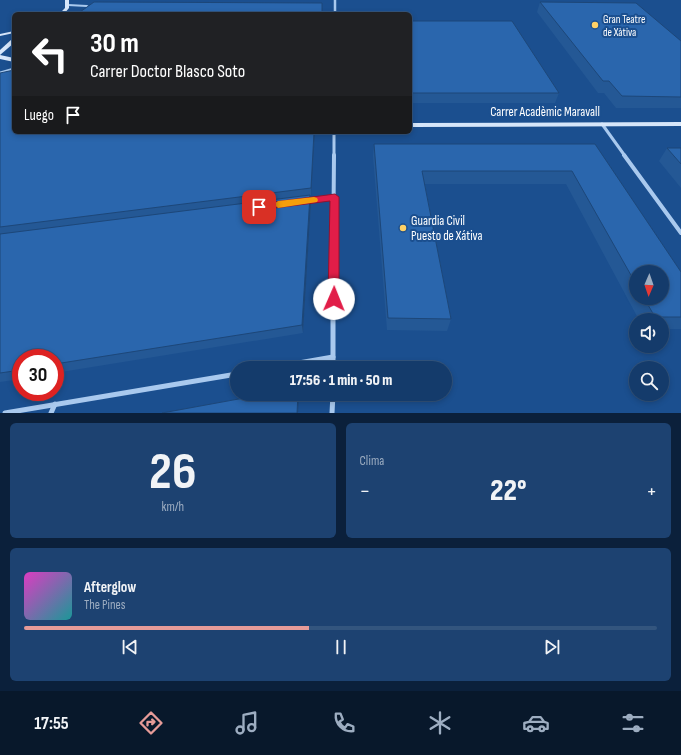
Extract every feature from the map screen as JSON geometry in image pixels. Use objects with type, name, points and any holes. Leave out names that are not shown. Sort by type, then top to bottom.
[{"type":"street","points":[[335,0],[335,12]]},
{"type":"street","points":[[63,12],[67,8],[67,2]]},
{"type":"street","points":[[0,35],[12,32]]},
{"type":"street","points":[[0,53],[12,42]]},
{"type":"street","points":[[0,57],[12,60]]},
{"type":"street","points":[[0,73],[12,70]]},
{"type":"street","points":[[602,124],[681,233]]},
{"type":"street","name":"Carrer Acadèmic Maravall","points":[[412,125],[681,124]]},
{"type":"street","points":[[333,361],[335,197],[334,134]]},
{"type":"street","points":[[296,202],[335,197]]},
{"type":"street","points":[[310,361],[333,357]]},
{"type":"street","points":[[5,413],[230,375]]},
{"type":"street","points":[[332,413],[333,401]]},
{"type":"street","points":[[51,413],[54,404]]},
{"type":"lane","points":[[67,2],[87,6],[91,9],[87,12]]},
{"type":"building","points":[[94,2],[322,3],[322,12],[80,12]]},
{"type":"building","points":[[540,2],[636,3],[681,41],[681,97],[622,96],[609,81],[603,81]]},
{"type":"building","points":[[412,21],[512,21],[559,93],[412,93]]},
{"type":"building","points":[[12,70],[12,134],[314,134],[311,188],[0,227],[0,73]]},
{"type":"building","name":"Guardia Civil Puesto de Xátiva","points":[[374,144],[595,144],[681,272],[681,317],[669,317],[669,313],[653,313],[648,305],[669,305],[669,265],[629,265],[629,272],[572,171],[422,171],[451,319],[388,318]]},
{"type":"building","points":[[667,148],[681,148],[681,164]]},
{"type":"building","points":[[310,195],[302,325],[64,363],[64,349],[12,349],[12,371],[0,373],[0,234]]},
{"type":"building","points":[[230,401],[298,401],[297,413],[162,413]]},
{"type":"slow traffic","points":[[278,204],[314,200]]},
{"type":"place","name":"Gran Teatre de Xàtiva","points":[[595,25]]},
{"type":"place","name":"Guardia Civil Puesto de Xátiva","points":[[403,228]]},
{"type":"route","points":[[259,207],[335,197],[334,299]]}]
